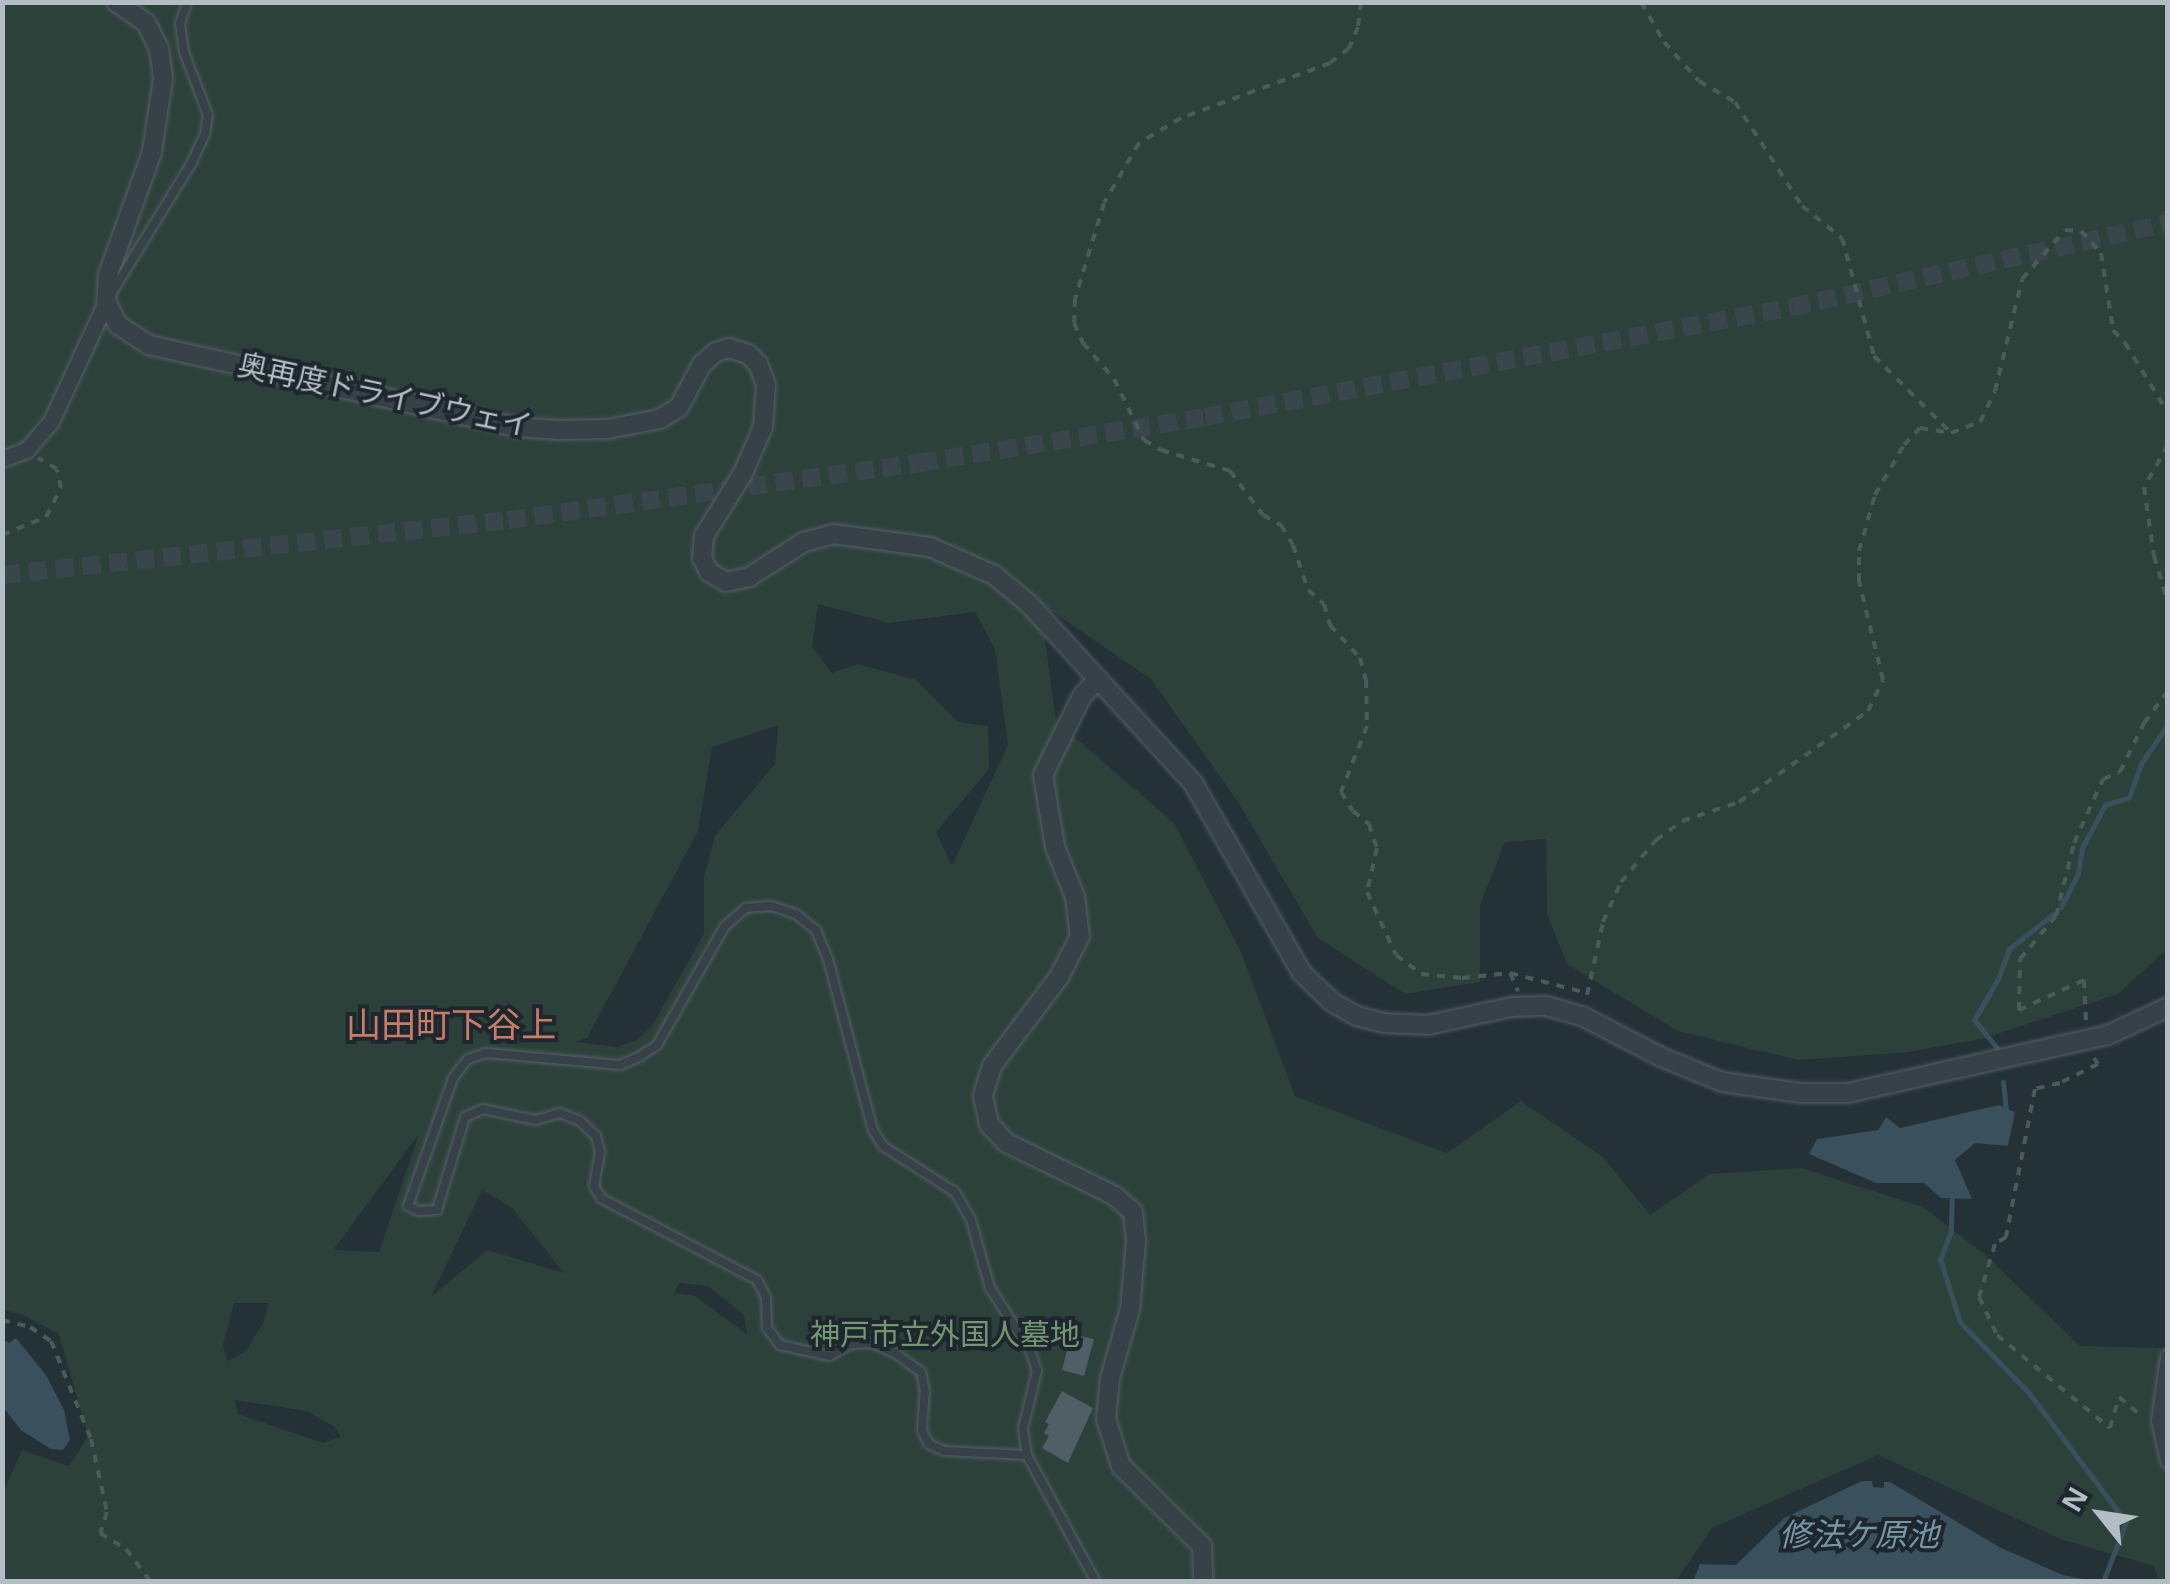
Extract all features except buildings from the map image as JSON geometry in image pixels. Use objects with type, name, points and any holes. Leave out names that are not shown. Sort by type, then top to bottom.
[{"type":"street","points":[[2,459],[26,450],[51,421],[106,302],[108,275],[152,152],[163,79],[160,49],[146,23],[116,2]]},
{"type":"street","name":"奥再度ドライブウェイ","points":[[106,302],[118,325],[149,345],[517,427],[608,429],[660,420],[679,408],[702,364],[716,352],[729,348],[748,354],[758,364],[766,384],[763,427],[743,472],[704,536],[702,558],[710,572],[726,582],[749,578],[804,542],[833,534],[930,547],[994,575],[1029,604],[1193,784],[1302,973],[1332,1002],[1356,1016],[1384,1023],[1428,1025],[1511,1007],[1546,1006],[1582,1016],[1661,1058],[1722,1082],[1801,1093],[1848,1093],[2108,1036],[2168,1007]]},
{"type":"street","points":[[1096,681],[1082,696],[1044,775],[1054,848],[1076,896],[1080,936],[1059,977],[992,1066],[982,1096],[988,1124],[1007,1142],[1115,1196],[1133,1212],[1136,1241],[1130,1309],[1110,1378],[1106,1419],[1121,1466],[1202,1546],[1202,1582]]},
{"type":"street","points":[[2168,1357],[2159,1420],[2168,1460]]},
{"type":"lane","points":[[106,302],[191,164],[205,134],[208,114],[184,52],[180,24],[187,2]]},
{"type":"lane","points":[[1026,1455],[944,1451],[930,1444],[922,1431],[921,1372],[896,1353],[871,1343],[852,1344],[828,1356],[780,1345],[767,1328],[766,1297],[757,1280],[601,1198],[594,1186],[600,1152],[596,1136],[580,1121],[560,1113],[536,1120],[484,1108],[464,1117],[438,1210],[419,1211],[408,1206],[453,1078],[468,1059],[486,1053],[620,1065],[640,1058],[657,1045],[725,926],[746,908],[770,906],[796,914],[816,930],[828,959],[873,1130],[883,1146],[955,1192],[972,1220],[990,1288],[1030,1350],[1038,1371],[1023,1428],[1026,1455],[1096,1582]]},
{"type":"path","points":[[1361,2],[1358,28],[1349,48],[1330,63],[1181,118],[1139,143],[1104,203],[1075,299],[1074,323],[1083,343],[1114,379],[1144,440],[1161,450],[1230,471],[1263,514],[1281,525],[1293,544],[1308,590],[1324,604],[1330,625],[1360,658],[1366,680],[1367,726],[1341,792],[1352,811],[1369,824],[1376,848],[1367,892],[1396,955],[1421,974],[1462,978],[1510,972],[1588,993]]},
{"type":"path","points":[[1641,2],[1664,42],[1699,81],[1735,102],[1802,206],[1842,238],[1874,356],[1951,433]]},
{"type":"path","points":[[1582,1016],[1603,922],[1621,882],[1656,840],[1682,821],[1740,802],[1868,710],[1883,680],[1859,581],[1859,551],[1875,495],[1904,445],[1920,428],[1951,433],[1980,422],[1995,392],[2022,279],[2065,230],[2081,231],[2100,253],[2113,330],[2126,343],[2168,413]]},
{"type":"path","points":[[2168,445],[2144,487],[2154,556],[2168,603]]},
{"type":"path","points":[[2,535],[46,517],[60,488],[57,470],[26,450]]},
{"type":"path","points":[[2087,1035],[2084,980],[2019,1010],[2020,959],[2056,916],[2074,843],[2103,779],[2120,772],[2144,723],[2168,691]]},
{"type":"path","points":[[2090,1049],[2098,1064],[2060,1083],[2035,1089],[2006,1237],[1995,1244],[1980,1297],[1996,1335],[2110,1428],[2119,1398],[2143,1416]]},
{"type":"path","points":[[2,1320],[30,1327],[51,1340],[91,1439],[107,1512],[100,1533],[126,1549],[151,1582]]},
{"type":"green space","name":"神戸市立外国人墓地","points":[[3,3],[2167,3],[2168,948],[2118,994],[1985,1038],[1909,1052],[1798,1060],[1678,1031],[1567,964],[1547,914],[1546,839],[1505,842],[1480,905],[1480,982],[1405,994],[1318,938],[1238,802],[1151,679],[1040,603],[1056,721],[1174,823],[1241,952],[1295,1096],[1447,1153],[1521,1101],[1603,1157],[1650,1215],[1709,1174],[1801,1168],[1923,1207],[1984,1254],[2080,1346],[2167,1348],[2167,1581],[2159,1581],[2154,1566],[2063,1540],[1878,1455],[1712,1528],[1676,1581],[3,1581],[3,1493],[22,1450],[69,1466],[88,1436],[59,1334],[21,1314],[3,1310]],"holes":[[[818,604],[889,623],[975,612],[995,649],[1008,745],[952,866],[936,832],[989,769],[988,726],[958,722],[916,680],[858,664],[832,673],[812,647]],[[778,725],[775,764],[715,836],[704,876],[704,934],[652,1026],[637,1040],[618,1047],[575,1042],[587,1038],[698,831],[712,747]],[[419,1134],[379,1252],[334,1249]],[[482,1190],[512,1208],[564,1273],[487,1250],[431,1297]],[[679,1283],[708,1286],[744,1315],[747,1334],[695,1296],[674,1293]],[[234,1303],[269,1303],[263,1324],[246,1351],[227,1362],[223,1344]],[[235,1400],[307,1411],[335,1427],[341,1437],[323,1443],[238,1414]]]},
{"type":"water","points":[[1999,1105],[2015,1112],[2008,1146],[1975,1143],[1955,1160],[1972,1199],[1941,1198],[1924,1183],[1876,1183],[1809,1154],[1817,1139],[1878,1130],[1886,1117],[1900,1128]]},
{"type":"water","points":[[16,1338],[46,1375],[64,1410],[70,1440],[63,1450],[51,1449],[21,1430],[3,1407],[3,1339],[9,1343]]},
{"type":"water","name":"修法ケ原池","points":[[1862,1481],[1872,1481],[1873,1487],[1884,1488],[1884,1482],[1890,1482],[2001,1548],[2063,1575],[2093,1581],[1693,1581],[1700,1564],[1736,1565],[1784,1518]]},
{"type":"waterway","points":[[2061,907],[2078,873],[2082,848],[2105,805],[2129,797],[2142,762],[2168,724]]},
{"type":"waterway","points":[[1997,1048],[1974,1020],[1998,979],[2009,949],[2053,914]]},
{"type":"waterway","points":[[2003,1082],[2006,1111]]},
{"type":"waterway","points":[[1952,1194],[1951,1231],[1940,1259],[1960,1322],[2029,1393],[2126,1522],[2103,1582]]},
{"type":"tunnel","points":[[2,575],[508,520],[919,463],[1205,417],[1792,307],[2168,223]]},
{"type":"district","name":"山田町下谷上","points":[[451,1024]]}]
